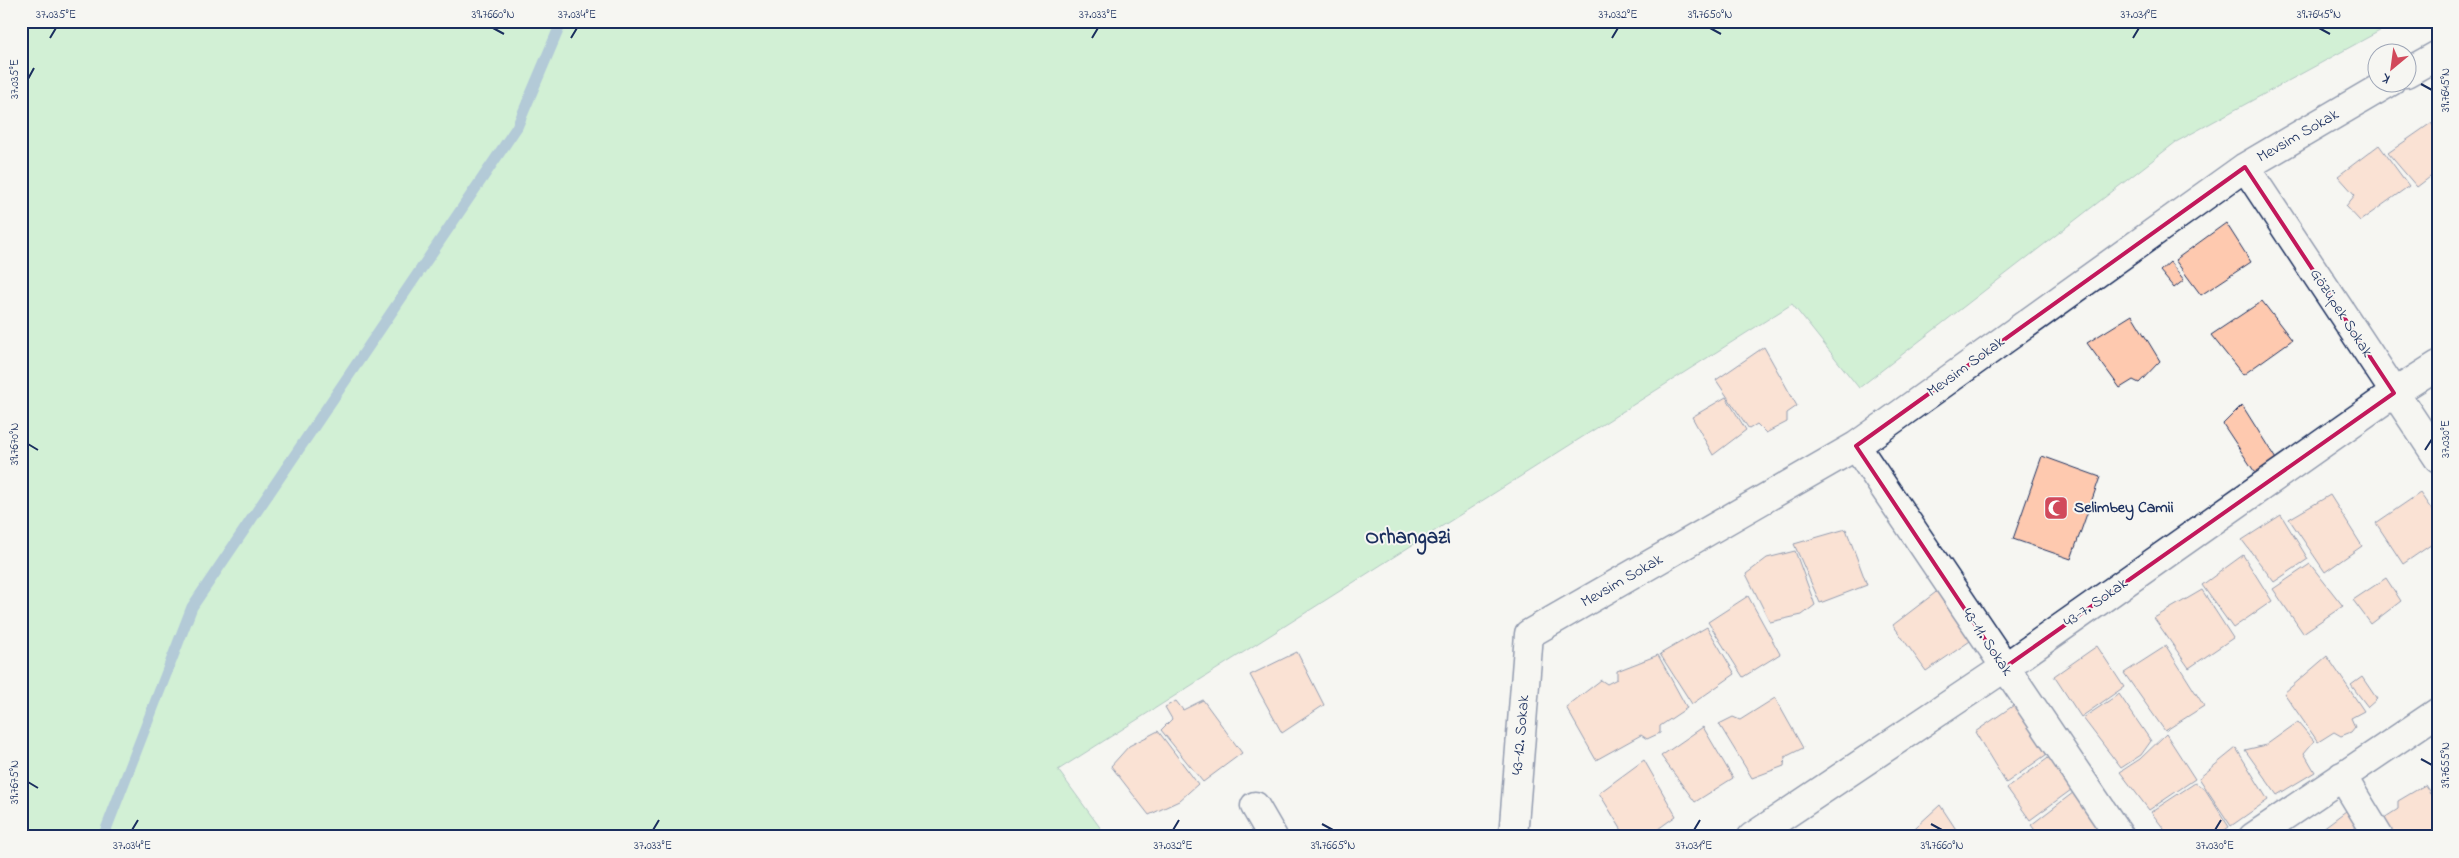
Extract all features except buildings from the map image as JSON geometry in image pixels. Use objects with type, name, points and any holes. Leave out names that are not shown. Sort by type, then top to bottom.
[{"type":"street","points":[[2416,67],[2438,55]]},
{"type":"street","name":"Mevsim Sokak","points":[[1529,634],[1856,446],[2245,167],[2373,92]]},
{"type":"street","name":"Gözüpek Sokak","points":[[2245,167],[2438,458]]},
{"type":"street","name":"43-7. Sokak","points":[[1752,837],[2004,668],[2394,393],[2438,365]]},
{"type":"street","name":"43-11. Sokak","points":[[1856,446],[2004,668],[2120,837]]},
{"type":"street","name":"43-12. Sokak","points":[[1513,837],[1529,634]]},
{"type":"street","points":[[2253,837],[2438,712]]},
{"type":"street","points":[[2342,776],[2379,837]]},
{"type":"street","points":[[1255,806],[1273,837]]},
{"type":"highlighted area","points":[[2245,167],[2394,393],[2004,668],[1856,446]]},
{"type":"green space","points":[[21,21],[2398,21],[2176,142],[1859,388],[1792,304],[1058,770],[1107,837],[21,837]]},
{"type":"waterway","points":[[103,837],[192,607],[517,127],[562,21]]},
{"type":"place","name":"Selimbey Camii","points":[[2056,508]]},
{"type":"district","name":"Orhangazi","points":[[1408,538]]}]
